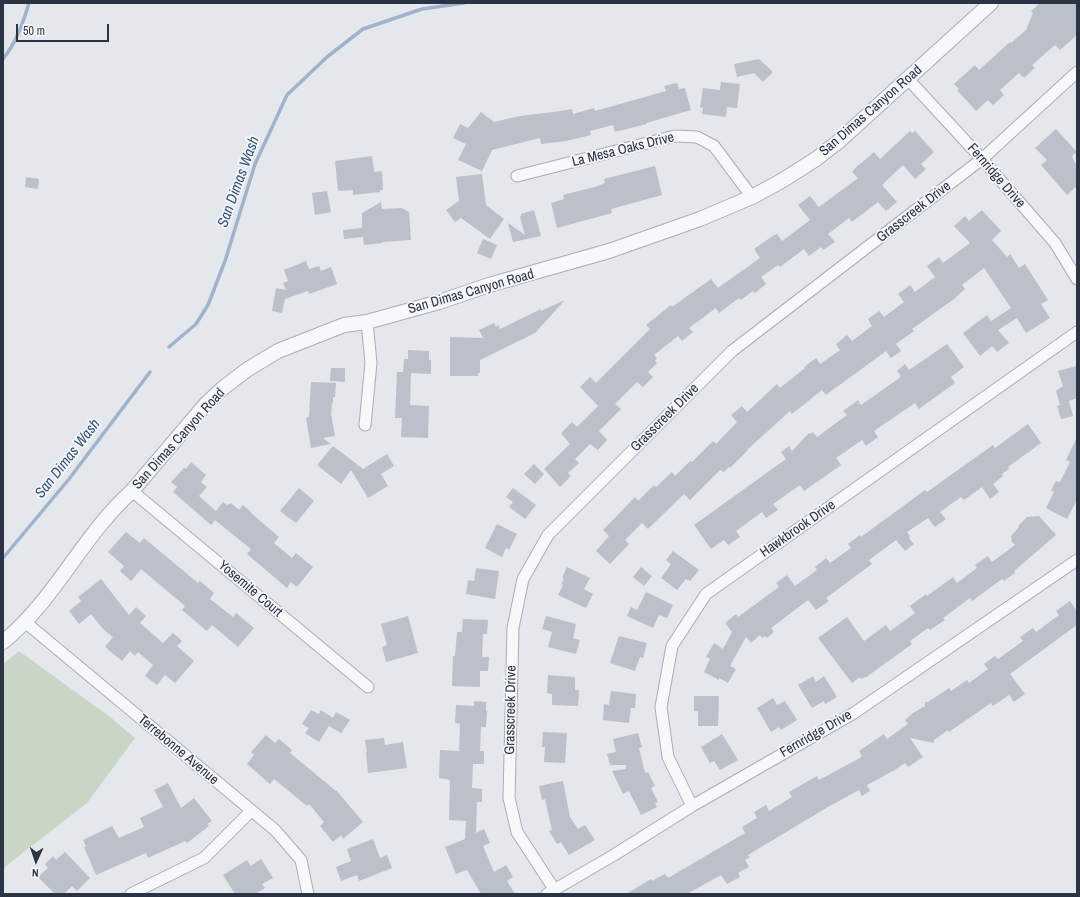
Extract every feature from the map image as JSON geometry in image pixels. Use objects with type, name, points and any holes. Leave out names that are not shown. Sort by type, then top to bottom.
[{"type":"street","name":"San Dimas Canyon Road","points":[[3,642],[36,611],[71,563],[118,504],[132,492],[206,404],[223,388],[248,369],[278,351],[344,325],[367,322],[439,302],[609,251],[700,218],[752,197],[783,180],[822,155],[860,123],[991,3]]},
{"type":"street","name":"Grasscreek Drive","points":[[550,891],[517,832],[509,798],[513,628],[523,579],[548,535],[732,351],[982,159],[1077,72]]},
{"type":"street","name":"Fernridge Drive","points":[[908,79],[982,159],[1054,243],[1077,279]]},
{"type":"street","name":"La Mesa Oaks Drive","points":[[517,176],[675,136],[697,137],[714,146],[752,197]]},
{"type":"street","points":[[366,425],[371,363],[367,322]]},
{"type":"street","name":"Hawkbrook Drive","points":[[692,806],[668,758],[661,707],[672,646],[706,594],[1077,332]]},
{"type":"street","name":"Yosemite Court","points":[[132,492],[368,687]]},
{"type":"street","name":"Fernridge Drive","points":[[550,891],[614,855],[692,806],[854,713],[1077,560]]},
{"type":"street","name":"Terrebonne Avenue","points":[[25,622],[275,830],[301,860],[308,894]]},
{"type":"street","points":[[131,894],[204,858],[251,811]]},
{"type":"green space","points":[[19,651],[110,717],[135,738],[87,803],[6,866],[3,872],[3,664]]},
{"type":"building","points":[[1040,3],[1077,3],[1077,35],[1060,50],[1055,45],[1032,65],[1035,68],[1024,78],[1019,73],[1000,90],[1004,95],[993,105],[988,100],[976,111],[957,90],[959,89],[954,84],[975,65],[979,70],[1010,42],[1011,43],[1026,30],[1033,13],[1031,11]]},
{"type":"building","points":[[759,59],[773,72],[763,82],[754,73],[737,77],[734,64]]},
{"type":"building","points":[[721,82],[740,84],[737,108],[727,107],[726,117],[702,114],[703,107],[700,108],[703,88],[720,90]]},
{"type":"building","points":[[677,83],[679,89],[685,88],[691,110],[646,123],[647,124],[615,132],[613,125],[590,131],[591,135],[566,141],[541,144],[540,138],[492,150],[482,171],[458,160],[466,144],[453,138],[460,124],[468,128],[481,112],[494,122],[520,116],[572,109],[573,114],[594,108],[595,111],[666,91],[664,86]]},
{"type":"building","points":[[1056,129],[1077,152],[1072,156],[1077,167],[1077,186],[1067,195],[1041,165],[1047,160],[1035,148]]},
{"type":"building","points":[[910,131],[912,133],[915,131],[934,152],[921,164],[926,169],[915,179],[903,165],[882,185],[897,202],[886,211],[878,202],[852,222],[849,218],[828,234],[835,242],[823,250],[821,247],[809,256],[804,249],[780,267],[778,265],[761,277],[766,284],[755,293],[753,291],[741,300],[739,298],[719,313],[716,308],[689,328],[693,332],[682,341],[678,336],[654,355],[657,358],[655,361],[657,363],[648,372],[653,377],[643,387],[637,382],[615,404],[621,409],[599,431],[607,440],[598,450],[590,444],[575,459],[579,463],[568,473],[571,476],[560,487],[544,469],[570,444],[561,433],[572,422],[577,427],[598,406],[580,387],[590,377],[596,383],[650,329],[646,325],[671,305],[672,307],[711,279],[718,288],[760,258],[754,249],[777,234],[782,241],[810,220],[798,205],[810,196],[819,207],[858,178],[852,172],[859,164],[874,152],[880,159]]},
{"type":"building","points":[[372,156],[374,172],[382,171],[383,190],[380,190],[380,192],[353,195],[353,190],[338,191],[335,161]]},
{"type":"building","points":[[655,166],[662,195],[611,209],[612,213],[557,228],[551,203],[564,199],[563,195],[595,187],[605,183],[604,179]]},
{"type":"building","points":[[482,174],[486,205],[504,219],[490,239],[461,218],[455,222],[446,210],[459,201],[456,177]]},
{"type":"building","points":[[26,177],[39,179],[38,189],[25,187]]},
{"type":"building","points":[[327,191],[331,212],[315,215],[312,193]]},
{"type":"building","points":[[381,202],[382,209],[402,208],[409,212],[411,240],[364,245],[363,237],[344,239],[343,230],[362,228],[362,213]]},
{"type":"building","points":[[534,210],[541,236],[513,242],[508,223],[525,235],[520,217],[521,214]]},
{"type":"building","points":[[982,210],[1001,231],[992,240],[1007,257],[1010,254],[1019,268],[1025,264],[1048,300],[1041,304],[1050,318],[1026,333],[1017,318],[998,330],[1009,343],[997,352],[992,346],[980,356],[963,333],[987,315],[991,321],[1011,308],[984,268],[962,285],[965,289],[954,299],[912,329],[914,331],[896,344],[901,351],[891,358],[886,351],[826,395],[822,390],[792,414],[790,411],[747,450],[730,468],[729,467],[724,472],[720,470],[690,500],[684,494],[648,529],[642,523],[625,540],[629,544],[610,564],[596,551],[609,536],[603,530],[635,497],[638,501],[654,485],[656,487],[672,472],[675,476],[690,461],[692,462],[713,441],[716,444],[737,422],[731,415],[742,406],[747,412],[777,384],[780,388],[816,358],[820,364],[840,350],[836,344],[847,335],[852,341],[872,326],[868,319],[879,311],[884,317],[904,302],[898,294],[910,285],[915,292],[935,277],[927,266],[939,257],[943,263],[970,243],[954,226],[965,216],[969,221]]},
{"type":"building","points":[[483,239],[497,245],[491,259],[477,253]]},
{"type":"building","points":[[306,261],[309,269],[319,266],[321,271],[331,267],[337,284],[309,294],[308,291],[285,299],[282,313],[272,311],[276,288],[286,290],[283,283],[288,281],[284,270]]},
{"type":"building","points":[[565,300],[535,333],[480,360],[480,373],[478,373],[478,376],[450,376],[450,337],[483,338],[479,330],[494,323],[496,327],[499,325],[500,329],[541,309],[541,311]]},
{"type":"building","points":[[947,344],[964,367],[951,377],[955,383],[919,409],[915,403],[874,431],[878,437],[866,446],[862,440],[836,458],[841,465],[804,491],[800,485],[773,504],[778,510],[766,518],[762,512],[736,531],[740,537],[728,545],[724,540],[711,549],[694,525],[786,459],[781,452],[789,446],[792,451],[809,433],[810,434],[813,432],[817,437],[847,415],[843,411],[858,400],[861,405],[898,379],[901,376],[897,371],[905,364],[909,370]]},
{"type":"building","points":[[408,350],[429,351],[429,360],[431,360],[431,374],[411,373],[410,405],[429,406],[428,438],[401,437],[402,418],[395,418],[397,372],[403,372],[404,359],[408,359]]},
{"type":"building","points":[[1077,366],[1077,398],[1069,401],[1073,416],[1061,419],[1057,406],[1060,405],[1056,391],[1063,386],[1058,371]]},
{"type":"building","points":[[331,368],[345,368],[345,382],[330,381]]},
{"type":"building","points":[[311,382],[336,383],[335,397],[333,397],[331,414],[335,436],[323,438],[331,444],[311,448],[306,418],[309,417]]},
{"type":"building","points":[[1028,424],[1041,443],[1008,467],[1009,469],[1002,474],[1003,476],[993,484],[999,492],[990,499],[982,487],[964,500],[961,497],[940,512],[946,519],[935,527],[928,518],[907,532],[910,536],[909,538],[914,544],[905,551],[896,540],[869,560],[872,564],[826,598],[829,601],[816,610],[808,600],[771,628],[774,632],[767,638],[765,636],[762,638],[760,635],[751,643],[746,637],[730,666],[736,669],[728,683],[704,672],[710,659],[706,657],[714,643],[723,649],[732,632],[725,623],[736,614],[738,617],[779,587],[776,583],[787,575],[795,586],[817,570],[815,567],[826,558],[830,563],[851,548],[848,544],[860,535],[861,537],[925,490],[927,492],[993,445],[995,448]]},
{"type":"building","points":[[1077,437],[1077,500],[1067,519],[1046,508],[1054,492],[1051,490],[1056,481],[1060,482],[1070,462],[1066,460]]},
{"type":"building","points":[[333,446],[363,469],[387,454],[394,466],[381,474],[388,486],[368,498],[351,470],[341,484],[317,465]]},
{"type":"building","points":[[191,462],[206,475],[201,482],[207,487],[199,496],[216,511],[223,502],[227,505],[231,503],[239,510],[243,505],[279,537],[274,543],[292,558],[296,553],[313,567],[297,587],[291,582],[287,588],[247,554],[251,549],[215,520],[211,525],[173,492],[177,487],[171,482],[184,468],[186,469]]},
{"type":"building","points":[[534,464],[544,474],[535,484],[524,474]]},
{"type":"building","points":[[299,488],[314,501],[296,523],[280,511]]},
{"type":"building","points":[[513,488],[536,505],[525,519],[509,507],[513,502],[506,497]]},
{"type":"building","points":[[1039,516],[1056,535],[1014,571],[1015,573],[1004,581],[1002,579],[972,601],[970,598],[943,618],[945,620],[930,630],[928,628],[910,641],[912,644],[865,678],[861,679],[860,677],[852,683],[818,638],[847,617],[864,641],[886,625],[890,631],[915,613],[910,606],[926,594],[927,596],[953,577],[957,583],[977,568],[975,565],[988,556],[992,562],[1015,545],[1012,542],[1011,536],[1019,527],[1018,526],[1027,517]]},
{"type":"building","points":[[497,524],[517,534],[509,550],[506,548],[502,557],[485,548]]},
{"type":"building","points":[[126,532],[140,543],[144,538],[198,583],[200,581],[214,593],[210,599],[233,617],[236,613],[254,628],[238,647],[212,625],[207,631],[182,610],[185,606],[141,569],[131,581],[120,571],[124,566],[108,552]]},
{"type":"building","points":[[673,551],[699,570],[690,581],[686,579],[677,590],[661,578],[671,564],[666,560]]},
{"type":"building","points":[[567,567],[590,578],[584,589],[593,594],[586,608],[558,595],[563,585],[561,584],[564,579],[562,578]]},
{"type":"building","points":[[641,567],[652,576],[644,586],[633,577]]},
{"type":"building","points":[[476,568],[499,571],[495,599],[466,594],[468,580],[474,581]]},
{"type":"building","points":[[101,579],[129,615],[136,607],[146,616],[140,623],[163,643],[173,633],[182,641],[177,646],[194,661],[175,683],[165,675],[157,685],[145,676],[153,665],[138,652],[135,656],[130,651],[122,661],[105,647],[113,637],[103,629],[91,614],[79,624],[69,611],[81,601],[78,597]]},
{"type":"building","points":[[646,592],[673,605],[667,618],[659,615],[653,628],[627,616],[631,607],[637,610]]},
{"type":"building","points":[[1070,601],[1077,611],[1077,625],[1010,674],[1025,694],[1014,702],[1009,695],[993,706],[991,703],[949,732],[948,730],[934,740],[934,743],[910,738],[923,757],[908,767],[905,763],[867,785],[870,791],[862,796],[859,790],[748,855],[750,857],[745,860],[749,867],[738,873],[740,877],[727,884],[721,875],[687,894],[626,894],[651,879],[652,881],[665,874],[668,878],[745,833],[742,827],[757,818],[754,812],[766,805],[769,811],[792,797],[789,792],[817,776],[819,780],[860,758],[862,756],[859,751],[884,734],[887,739],[908,724],[905,720],[925,706],[925,702],[928,702],[949,688],[951,691],[967,680],[969,683],[988,669],[984,664],[995,656],[998,659],[1023,641],[1020,637],[1033,628],[1036,632],[1059,615],[1056,611]]},
{"type":"building","points":[[408,616],[418,653],[386,662],[382,647],[387,645],[381,624]]},
{"type":"building","points":[[546,616],[576,624],[573,638],[580,640],[576,654],[548,647],[552,632],[542,629]]},
{"type":"building","points":[[463,619],[488,620],[487,634],[483,634],[482,657],[489,657],[488,671],[480,671],[480,687],[452,686],[453,656],[455,656],[457,632],[462,632]]},
{"type":"building","points":[[619,636],[647,643],[643,658],[640,657],[635,671],[610,663]]},
{"type":"building","points":[[548,675],[575,677],[575,690],[579,690],[578,706],[552,705],[552,694],[547,693]]},
{"type":"building","points":[[813,676],[816,682],[824,676],[837,697],[825,704],[824,701],[812,708],[798,685]]},
{"type":"building","points":[[611,691],[636,694],[635,708],[631,708],[629,723],[603,720],[604,704],[609,705]]},
{"type":"building","points":[[694,696],[719,696],[718,726],[698,726],[698,711],[694,711]]},
{"type":"building","points":[[773,698],[777,705],[785,701],[797,720],[781,730],[779,727],[771,732],[757,708]]},
{"type":"building","points":[[474,701],[486,702],[487,711],[486,727],[481,727],[480,751],[484,751],[484,764],[473,764],[472,788],[482,789],[482,802],[477,802],[476,833],[484,829],[490,843],[483,846],[494,872],[506,865],[513,877],[507,881],[515,894],[481,894],[467,870],[456,874],[445,847],[465,839],[466,821],[449,820],[450,780],[439,778],[440,750],[459,751],[460,724],[455,723],[456,705],[474,706]]},
{"type":"building","points":[[311,710],[319,714],[321,710],[333,718],[336,712],[350,720],[341,733],[329,726],[319,742],[305,733],[309,728],[302,724]]},
{"type":"building","points":[[543,732],[567,733],[565,763],[544,762],[545,747],[542,747]]},
{"type":"building","points":[[638,733],[642,747],[639,748],[645,773],[648,772],[655,786],[651,788],[658,802],[655,803],[657,807],[641,815],[629,791],[623,794],[612,771],[626,769],[626,765],[610,765],[607,754],[616,752],[613,739]]},
{"type":"building","points":[[722,734],[738,760],[720,770],[714,761],[710,763],[701,747]]},
{"type":"building","points":[[266,735],[275,743],[279,739],[292,750],[290,753],[336,790],[363,822],[343,839],[341,835],[333,842],[320,826],[324,822],[309,804],[307,806],[274,779],[270,784],[247,764],[254,755],[251,752]]},
{"type":"building","points":[[384,738],[385,745],[403,742],[407,768],[368,773],[365,740]]},
{"type":"building","points":[[563,781],[570,817],[578,829],[585,825],[595,840],[569,855],[561,842],[557,844],[549,831],[552,830],[545,799],[542,800],[539,786]]},
{"type":"building","points":[[168,783],[181,808],[194,798],[212,821],[207,824],[209,826],[187,843],[185,841],[148,858],[146,853],[96,875],[84,847],[86,846],[83,840],[112,826],[119,838],[144,827],[140,818],[163,807],[154,790]]},
{"type":"building","points":[[373,839],[380,858],[387,855],[392,868],[359,881],[357,875],[341,881],[336,867],[351,861],[347,849]]},
{"type":"building","points":[[65,852],[90,878],[77,891],[72,886],[64,894],[55,894],[38,877],[48,868],[45,864],[53,856],[56,860]]},
{"type":"building","points":[[261,859],[273,878],[262,884],[265,888],[255,894],[235,894],[223,875],[247,860],[251,866]]},
{"type":"waterway","points":[[3,59],[8,53],[19,32],[29,3]]},
{"type":"waterway","name":"San Dimas Wash","points":[[169,347],[196,324],[208,305],[225,261],[255,164],[287,95],[327,57],[363,29],[422,9],[464,3]]},
{"type":"waterway","name":"San Dimas Wash","points":[[3,558],[69,479],[150,372]]}]
